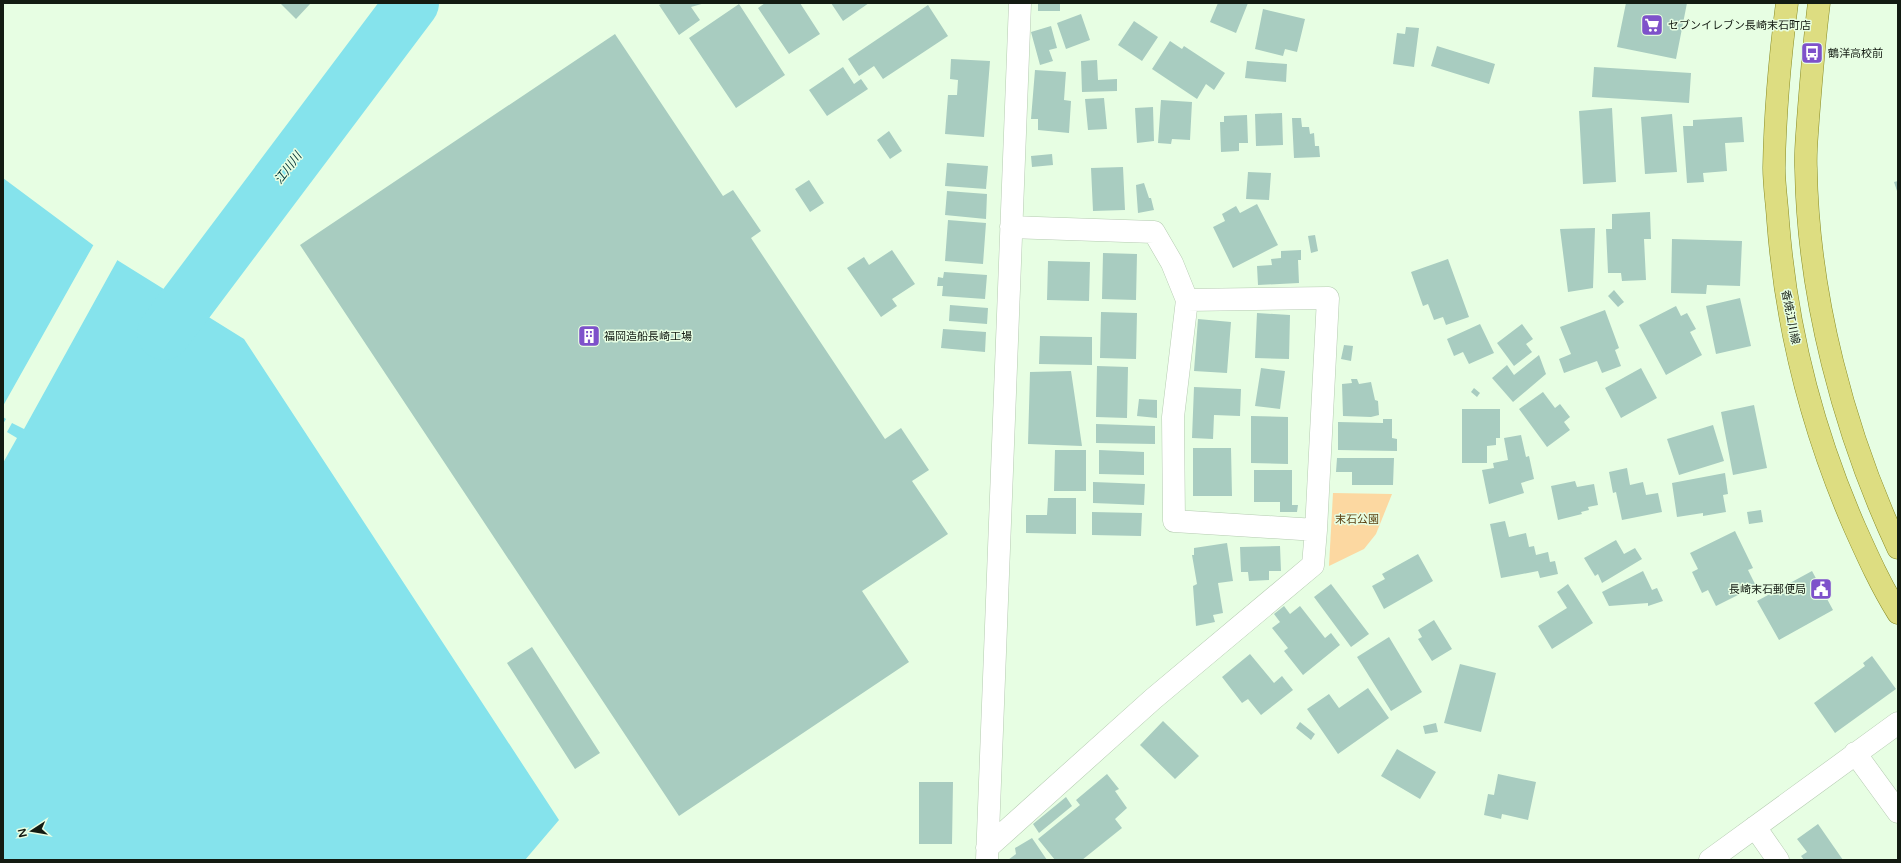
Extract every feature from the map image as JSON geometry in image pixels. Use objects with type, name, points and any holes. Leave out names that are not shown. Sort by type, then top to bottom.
[{"type":"main road","name":"香焼江川線","points":[[1787,3],[1781,50],[1774,169],[1781,267],[1795,337],[1818,434],[1842,499],[1869,561],[1898,613]]},
{"type":"main road","points":[[1819,3],[1812,53],[1806,168],[1813,262],[1826,330],[1849,424],[1871,487],[1898,548]]},
{"type":"street","points":[[987,854],[1020,3]]},
{"type":"street","points":[[1011,227],[1154,232],[1172,263],[1187,300],[1173,417],[1174,521],[1316,530]]},
{"type":"street","points":[[987,854],[1153,699],[1313,565],[1328,298],[1187,300]]},
{"type":"street","points":[[1710,860],[1898,722]]},
{"type":"street","points":[[1855,753],[1898,812]]},
{"type":"street","points":[[1755,827],[1778,860]]},
{"type":"green space","name":"末石公園","points":[[1333,493],[1392,494],[1376,534],[1364,549],[1329,566]]},
{"type":"water","points":[[3,178],[93,245],[244,339],[559,820],[525,860],[3,860]]},
{"type":"pier","points":[[94,244],[118,259],[24,429],[12,423],[7,432],[17,438],[3,463],[3,424],[6,419],[3,417],[3,406]]},
{"type":"building","points":[[280,3],[311,3],[296,19]]},
{"type":"building","points":[[663,3],[705,3],[691,7],[700,20],[679,35],[659,5]]},
{"type":"building","points":[[765,3],[800,3],[820,34],[789,54],[758,8]]},
{"type":"building","points":[[831,3],[869,3],[843,21]]},
{"type":"building","points":[[1038,3],[1060,3],[1060,11],[1038,11]]},
{"type":"building","points":[[1218,3],[1248,3],[1236,33],[1210,22]]},
{"type":"building","name":"セブンイレブン長崎末石町店","points":[[1626,3],[1687,3],[1676,59],[1617,47]]},
{"type":"building","points":[[739,4],[785,75],[736,108],[689,38]]},
{"type":"building","points":[[928,5],[948,36],[883,79],[874,66],[859,76],[848,59]]},
{"type":"building","points":[[1263,9],[1305,19],[1297,52],[1285,49],[1283,56],[1255,49]]},
{"type":"building","points":[[1081,14],[1090,40],[1066,49],[1057,23]]},
{"type":"building","points":[[1134,21],[1158,37],[1142,61],[1118,45]]},
{"type":"building","points":[[1051,26],[1057,48],[1049,50],[1053,61],[1040,65],[1031,32]]},
{"type":"building","points":[[1406,27],[1419,28],[1414,67],[1393,64],[1397,33],[1405,34]]},
{"type":"building","name":"福岡造船長崎工場","points":[[615,34],[723,196],[733,190],[761,231],[751,238],[885,439],[901,428],[929,470],[912,481],[948,534],[862,591],[909,662],[679,816],[300,245]]},
{"type":"building","points":[[1170,41],[1182,49],[1184,46],[1225,73],[1214,90],[1206,84],[1197,99],[1152,69]]},
{"type":"building","points":[[1437,46],[1495,64],[1489,84],[1431,66]]},
{"type":"building","points":[[951,59],[990,61],[984,137],[945,134],[948,95],[957,95],[958,80],[950,79]]},
{"type":"building","points":[[1097,60],[1098,80],[1117,79],[1117,91],[1082,92],[1081,61]]},
{"type":"building","points":[[1247,61],[1287,64],[1286,82],[1245,78]]},
{"type":"building","points":[[843,67],[854,84],[861,79],[868,89],[827,116],[809,90]]},
{"type":"building","points":[[1594,67],[1691,73],[1689,103],[1592,97]]},
{"type":"building","points":[[1035,70],[1066,72],[1064,100],[1071,101],[1069,133],[1038,130],[1038,119],[1031,119]]},
{"type":"building","points":[[1104,98],[1107,129],[1088,130],[1085,99]]},
{"type":"building","points":[[1161,100],[1192,102],[1190,140],[1172,139],[1171,144],[1158,143]]},
{"type":"building","points":[[1153,107],[1154,141],[1137,143],[1135,108]]},
{"type":"building","points":[[1612,108],[1616,182],[1583,184],[1579,111]]},
{"type":"building","points":[[1282,113],[1283,145],[1256,146],[1255,114]]},
{"type":"building","points":[[1672,114],[1677,172],[1645,174],[1641,117]]},
{"type":"building","points":[[1247,115],[1248,143],[1239,143],[1239,151],[1221,152],[1220,122],[1224,122],[1224,116]]},
{"type":"building","points":[[1742,117],[1744,142],[1725,143],[1727,171],[1703,173],[1704,182],[1687,183],[1683,126],[1693,126],[1693,120]]},
{"type":"building","points":[[1292,118],[1301,118],[1302,127],[1309,127],[1310,134],[1314,133],[1315,146],[1319,146],[1320,157],[1294,158]]},
{"type":"building","points":[[889,131],[902,151],[890,159],[877,140]]},
{"type":"building","points":[[1052,154],[1053,165],[1032,167],[1031,156]]},
{"type":"building","points":[[947,163],[988,166],[986,189],[945,186]]},
{"type":"building","points":[[1123,167],[1125,210],[1093,211],[1091,168]]},
{"type":"building","points":[[1248,172],[1271,173],[1269,200],[1246,199]]},
{"type":"building","points":[[809,180],[824,203],[810,212],[795,189]]},
{"type":"building","points":[[1898,181],[1898,194],[1894,182]]},
{"type":"building","points":[[1144,183],[1149,198],[1151,198],[1154,210],[1138,213],[1136,185]]},
{"type":"building","points":[[947,191],[987,194],[986,219],[945,215]]},
{"type":"building","points":[[1257,204],[1278,245],[1233,268],[1213,227],[1225,221],[1222,214],[1236,206],[1240,213]]},
{"type":"building","points":[[1650,212],[1651,239],[1644,239],[1646,280],[1622,281],[1621,273],[1608,273],[1606,229],[1612,229],[1612,214]]},
{"type":"building","points":[[948,220],[986,223],[983,264],[945,261]]},
{"type":"building","points":[[1595,228],[1593,288],[1568,292],[1560,229]]},
{"type":"building","points":[[1315,235],[1318,251],[1311,253],[1308,236]]},
{"type":"building","points":[[1672,239],[1742,241],[1740,286],[1707,285],[1706,294],[1671,293]]},
{"type":"building","points":[[892,250],[915,284],[892,299],[897,306],[881,317],[847,268],[864,257],[869,265]]},
{"type":"building","points":[[1301,250],[1301,260],[1298,260],[1299,283],[1258,285],[1257,266],[1272,265],[1271,259],[1281,258],[1281,251]]},
{"type":"building","points":[[1103,253],[1137,254],[1136,300],[1102,299]]},
{"type":"building","points":[[1448,259],[1469,317],[1446,325],[1443,317],[1434,320],[1428,304],[1423,306],[1411,272]]},
{"type":"building","points":[[1048,261],[1090,262],[1089,301],[1047,300]]},
{"type":"building","points":[[944,272],[987,275],[985,299],[942,296],[943,286],[937,286],[938,277],[943,278]]},
{"type":"building","points":[[1614,290],[1624,302],[1618,307],[1608,296]]},
{"type":"building","points":[[1740,298],[1751,346],[1716,354],[1706,306]]},
{"type":"building","points":[[950,305],[988,308],[987,324],[949,321]]},
{"type":"building","points":[[1676,306],[1681,316],[1687,313],[1696,329],[1690,332],[1702,355],[1666,375],[1639,325]]},
{"type":"building","points":[[1605,310],[1619,348],[1615,350],[1621,366],[1602,373],[1597,361],[1564,373],[1559,359],[1571,354],[1560,327]]},
{"type":"building","points":[[1101,312],[1137,313],[1136,359],[1100,358]]},
{"type":"building","points":[[1257,313],[1290,315],[1289,359],[1255,358]]},
{"type":"building","points":[[1198,319],[1231,322],[1227,373],[1194,371]]},
{"type":"building","points":[[1480,324],[1494,353],[1469,364],[1463,352],[1454,356],[1447,339]]},
{"type":"building","points":[[1522,324],[1533,339],[1526,344],[1532,352],[1514,366],[1497,343]]},
{"type":"building","points":[[943,329],[986,332],[985,352],[941,348]]},
{"type":"building","points":[[1040,336],[1092,337],[1092,365],[1039,364]]},
{"type":"building","points":[[1344,345],[1353,346],[1351,361],[1341,359]]},
{"type":"building","points":[[1539,355],[1546,374],[1513,402],[1492,378],[1507,365],[1514,375]]},
{"type":"building","points":[[1097,366],[1128,367],[1127,418],[1096,417]]},
{"type":"building","points":[[1261,368],[1285,371],[1280,409],[1255,406]]},
{"type":"building","points":[[1641,368],[1657,398],[1621,418],[1605,388]]},
{"type":"building","points":[[1071,371],[1082,446],[1028,444],[1030,372]]},
{"type":"building","points":[[1351,379],[1357,379],[1359,384],[1371,382],[1375,400],[1378,401],[1379,415],[1371,417],[1343,416],[1342,384],[1352,383]]},
{"type":"building","points":[[1194,387],[1241,389],[1240,416],[1214,415],[1213,439],[1192,438]]},
{"type":"building","points":[[1474,388],[1480,393],[1477,397],[1471,392]]},
{"type":"building","points":[[1543,392],[1555,408],[1560,404],[1570,417],[1564,422],[1570,430],[1547,447],[1519,409]]},
{"type":"building","points":[[1139,399],[1157,400],[1157,418],[1137,416]]},
{"type":"building","points":[[1754,405],[1767,468],[1733,475],[1721,412]]},
{"type":"building","points":[[1462,409],[1500,409],[1500,438],[1496,438],[1496,445],[1487,446],[1487,463],[1462,463]]},
{"type":"building","points":[[1251,416],[1288,417],[1288,464],[1251,463]]},
{"type":"building","points":[[1383,419],[1392,419],[1392,438],[1397,439],[1397,451],[1338,450],[1338,422],[1383,423]]},
{"type":"building","points":[[1096,424],[1155,426],[1155,444],[1096,443]]},
{"type":"building","points":[[1713,425],[1724,461],[1679,475],[1667,439]]},
{"type":"building","points":[[1521,435],[1526,457],[1529,456],[1534,479],[1521,483],[1524,493],[1489,504],[1482,470],[1494,468],[1493,463],[1508,460],[1504,438]]},
{"type":"building","points":[[1193,448],[1231,448],[1232,496],[1193,496]]},
{"type":"building","points":[[1055,450],[1086,450],[1086,491],[1054,491]]},
{"type":"building","points":[[1099,450],[1144,452],[1144,475],[1099,474]]},
{"type":"building","points":[[1337,458],[1394,458],[1393,485],[1352,485],[1352,472],[1336,472]]},
{"type":"building","points":[[1627,468],[1630,485],[1643,482],[1646,495],[1658,493],[1662,512],[1622,520],[1616,492],[1613,493],[1609,472]]},
{"type":"building","points":[[1254,470],[1292,470],[1292,505],[1298,505],[1297,512],[1280,512],[1280,502],[1254,502]]},
{"type":"building","points":[[1725,473],[1728,494],[1723,495],[1726,512],[1703,516],[1703,513],[1677,517],[1672,483]]},
{"type":"building","points":[[1575,481],[1577,487],[1594,484],[1598,505],[1588,507],[1589,510],[1581,512],[1582,514],[1558,520],[1551,486]]},
{"type":"building","points":[[1093,482],[1145,484],[1144,505],[1093,503]]},
{"type":"building","points":[[1048,498],[1076,498],[1076,534],[1026,533],[1026,515],[1047,515]]},
{"type":"building","points":[[1761,510],[1763,522],[1749,524],[1747,512]]},
{"type":"building","points":[[1092,512],[1142,513],[1141,536],[1092,535]]},
{"type":"building","points":[[1505,521],[1509,537],[1526,533],[1529,547],[1534,546],[1536,555],[1548,552],[1550,562],[1555,561],[1558,574],[1540,578],[1538,571],[1501,578],[1490,524]]},
{"type":"building","points":[[1735,531],[1753,568],[1748,570],[1756,586],[1716,606],[1708,590],[1702,593],[1692,572],[1698,569],[1690,553]]},
{"type":"building","points":[[1616,540],[1624,554],[1635,548],[1642,559],[1602,583],[1598,574],[1595,576],[1584,558]]},
{"type":"building","points":[[1227,543],[1233,581],[1218,583],[1223,613],[1213,615],[1215,622],[1196,626],[1193,586],[1197,584],[1192,555],[1194,555],[1194,548]]},
{"type":"building","points":[[1280,546],[1281,571],[1269,571],[1269,580],[1249,581],[1248,572],[1241,572],[1240,547]]},
{"type":"building","points":[[1418,554],[1433,581],[1384,609],[1372,586],[1385,579],[1382,574]]},
{"type":"building","points":[[1643,571],[1652,590],[1657,588],[1663,601],[1648,606],[1648,603],[1609,606],[1602,592]]},
{"type":"building","points":[[1812,571],[1833,610],[1779,640],[1757,601]]},
{"type":"building","points":[[1331,584],[1369,634],[1351,647],[1314,597]]},
{"type":"building","points":[[1568,584],[1593,623],[1552,649],[1538,626],[1567,608],[1557,592]]},
{"type":"building","points":[[1284,606],[1290,614],[1300,606],[1325,638],[1331,633],[1340,645],[1303,675],[1284,651],[1288,648],[1272,628],[1280,622],[1274,614]]},
{"type":"building","points":[[1434,620],[1452,649],[1432,661],[1418,639],[1422,637],[1418,630]]},
{"type":"building","points":[[1389,637],[1422,692],[1391,711],[1357,657]]},
{"type":"building","points":[[532,647],[600,753],[575,769],[507,663]]},
{"type":"building","points":[[1250,654],[1274,683],[1282,676],[1293,690],[1261,715],[1248,699],[1242,703],[1222,677]]},
{"type":"building","points":[[1872,656],[1896,689],[1835,733],[1814,703],[1865,666],[1863,663]]},
{"type":"building","points":[[1460,664],[1496,673],[1481,732],[1444,723]]},
{"type":"building","points":[[1368,688],[1389,718],[1338,754],[1307,709],[1329,694],[1339,708]]},
{"type":"building","points":[[1163,721],[1199,756],[1175,779],[1140,745]]},
{"type":"building","points":[[1300,722],[1315,734],[1311,740],[1296,728]]},
{"type":"building","points":[[1436,723],[1438,732],[1425,734],[1423,726]]},
{"type":"building","points":[[1397,749],[1436,772],[1420,799],[1381,776]]},
{"type":"building","points":[[1107,774],[1119,789],[1115,791],[1127,808],[1115,819],[1122,828],[1082,860],[1055,860],[1038,839],[1080,805],[1076,800]]},
{"type":"building","points":[[1498,774],[1536,782],[1528,820],[1502,814],[1501,819],[1484,815],[1488,794],[1494,795]]},
{"type":"building","points":[[919,782],[953,782],[952,844],[919,844]]},
{"type":"building","points":[[1066,797],[1072,806],[1039,833],[1033,824]]},
{"type":"building","points":[[1818,824],[1843,860],[1804,860],[1801,856],[1807,852],[1797,839]]},
{"type":"building","points":[[1032,838],[1047,860],[1008,860],[1016,854],[1015,848]]},
{"type":"waterway","name":"江川川","points":[[164,333],[412,3]]},
{"type":"place","name":"セブンイレブン長崎末石町店","points":[[1652,25]]},
{"type":"place","name":"鶴洋高校前","points":[[1812,53]]},
{"type":"place","name":"福岡造船長崎工場","points":[[589,336]]},
{"type":"place","name":"長崎末石郵便局","points":[[1821,589]]}]
